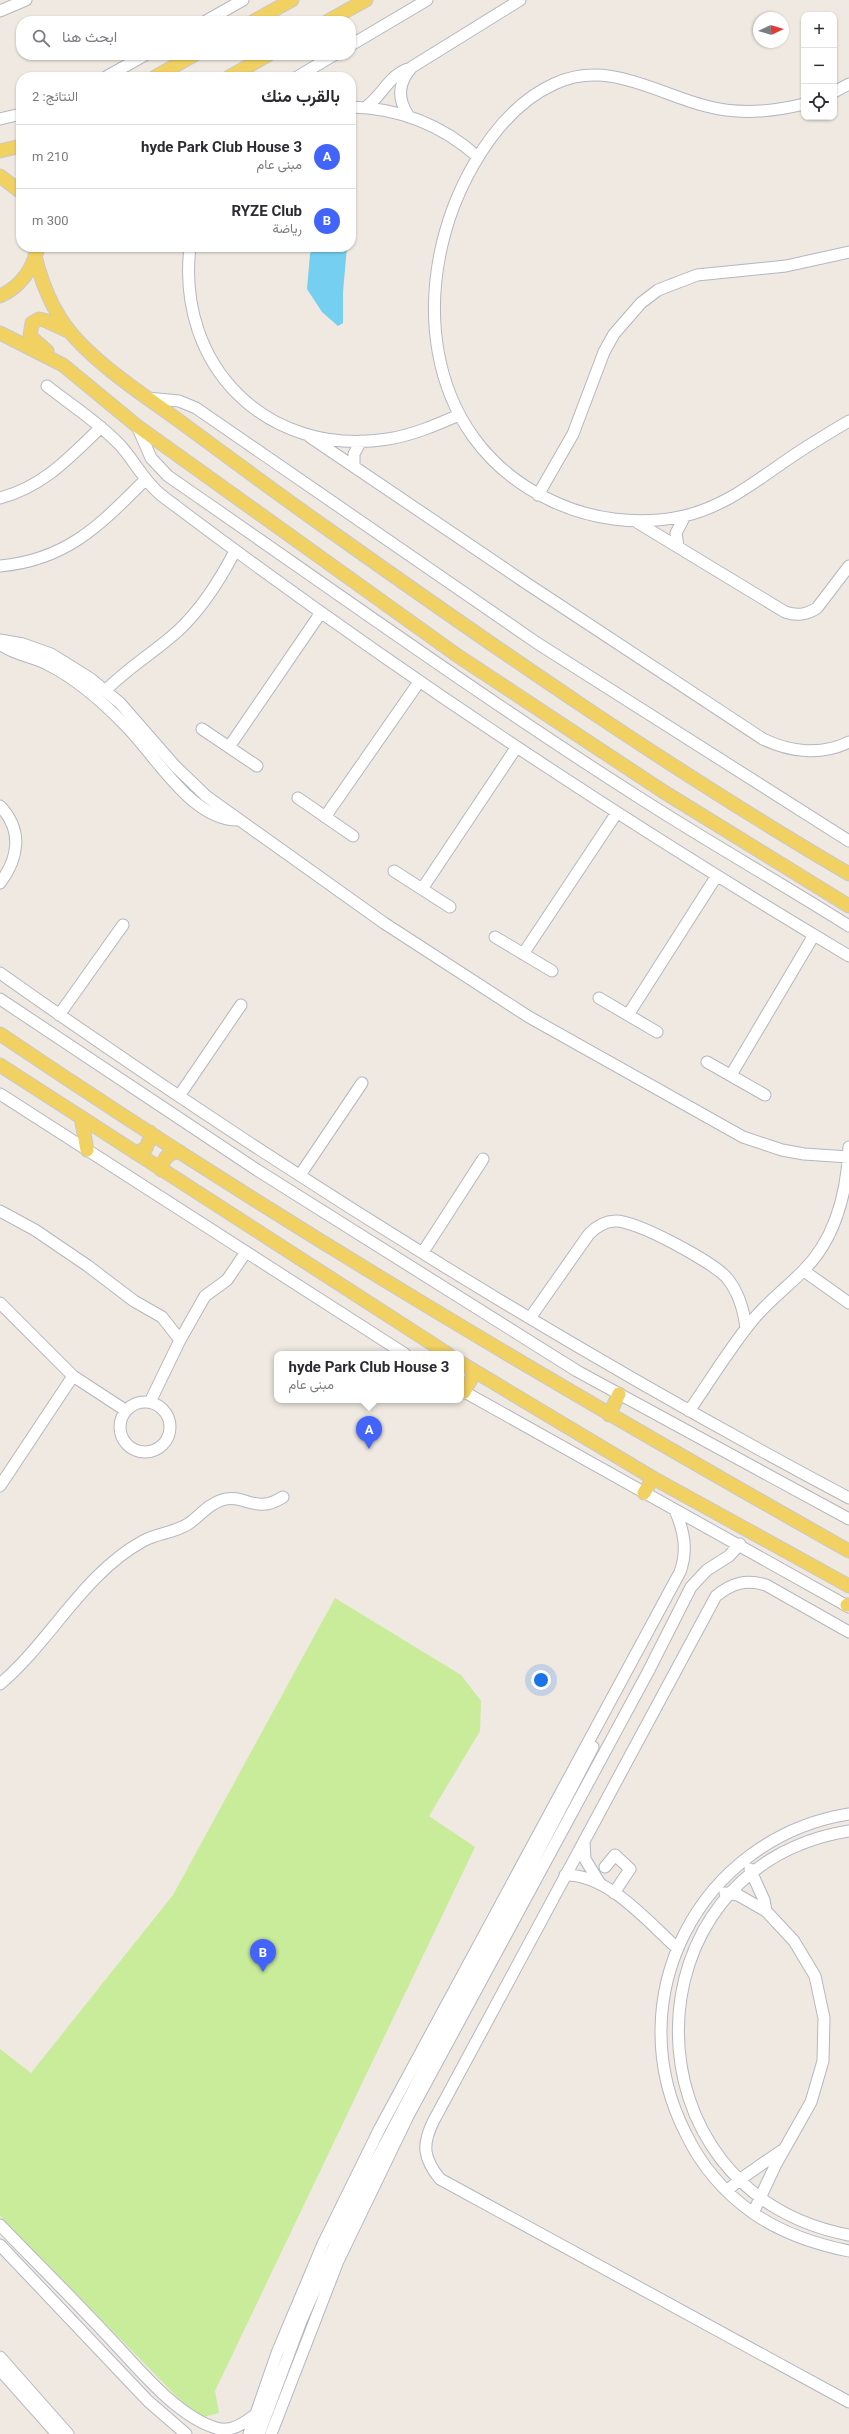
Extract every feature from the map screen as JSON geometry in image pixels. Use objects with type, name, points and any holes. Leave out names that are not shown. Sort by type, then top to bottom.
[{"type":"main road","points":[[263,16],[292,0]]},
{"type":"main road","points":[[337,16],[366,0]]},
{"type":"main road","points":[[164,72],[185,60]]},
{"type":"main road","points":[[238,72],[259,60]]},
{"type":"main road","points":[[0,151],[16,147]]},
{"type":"main road","points":[[0,176],[16,188]]},
{"type":"main road","points":[[0,296],[19,283],[29,271],[37,252]]},
{"type":"main road","points":[[37,252],[47,294],[70,332],[90,352],[147,398],[276,493],[475,634],[736,805],[849,874]]},
{"type":"main road","points":[[70,332],[44,320],[35,321],[30,327],[33,339],[137,426],[458,656],[664,792],[849,906]]},
{"type":"main road","points":[[0,334],[63,364]]},
{"type":"main road","points":[[0,1034],[180,1152],[389,1285],[609,1415],[849,1550]]},
{"type":"main road","points":[[0,1065],[443,1351]]},
{"type":"main road","points":[[81,1118],[87,1150]]},
{"type":"main road","points":[[136,1153],[146,1148],[150,1138],[150,1132]]},
{"type":"main road","points":[[161,1170],[164,1158],[169,1154],[180,1152]]},
{"type":"main road","points":[[464,1365],[653,1478],[849,1586]]},
{"type":"main road","points":[[464,1388],[475,1372]]},
{"type":"main road","points":[[609,1415],[619,1394]]},
{"type":"main road","points":[[644,1493],[653,1478]]},
{"type":"street","points":[[0,11],[26,0]]},
{"type":"street","points":[[215,16],[243,0]]},
{"type":"street","points":[[356,42],[427,0]]},
{"type":"street","points":[[366,107],[379,97],[398,73],[412,68],[520,0]]},
{"type":"street","points":[[115,72],[136,60]]},
{"type":"street","points":[[305,72],[326,60]]},
{"type":"street","points":[[408,115],[400,100],[400,91],[402,82],[412,68]]},
{"type":"street","points":[[801,105],[758,112],[731,110],[706,106],[627,78],[604,74],[580,76],[557,82],[536,92],[517,107],[478,156],[451,210],[439,256],[435,282],[435,322],[440,362],[447,388],[459,415],[474,438],[492,460],[514,479],[538,495],[586,514],[635,521],[685,516],[706,510],[745,491],[786,460],[849,421]]},
{"type":"street","points":[[837,90],[849,84]]},
{"type":"street","points":[[356,107],[366,107],[408,115],[443,132],[478,156]]},
{"type":"street","points":[[0,119],[16,115]]},
{"type":"street","points":[[190,252],[188,293],[193,318],[201,342],[213,364],[245,402],[265,417],[287,429],[310,437],[762,739],[778,746],[811,751],[828,749],[849,742]]},
{"type":"street","points":[[538,495],[573,434],[604,352],[618,328],[641,303],[658,290],[697,274],[786,266],[849,252]]},
{"type":"street","points":[[47,386],[101,427],[120,444],[145,480],[162,495],[320,614],[516,748],[616,814],[849,956]]},
{"type":"street","points":[[147,398],[179,401],[196,408],[537,644],[848,837]]},
{"type":"street","points":[[310,437],[361,441],[387,440],[412,434],[459,415]]},
{"type":"street","points":[[137,426],[152,458],[168,476],[412,646],[570,752],[716,846],[849,926]]},
{"type":"street","points":[[0,498],[26,490],[47,477],[101,427]]},
{"type":"street","points":[[354,466],[354,454],[361,441]]},
{"type":"street","points":[[0,566],[33,561],[69,546],[102,524],[145,480]]},
{"type":"street","points":[[678,546],[676,533],[685,516]]},
{"type":"street","points":[[635,521],[785,612],[793,615],[810,613],[817,608],[849,566]]},
{"type":"street","points":[[106,690],[122,674],[178,630],[197,611],[216,586],[235,551]]},
{"type":"street","points":[[229,747],[320,614]]},
{"type":"street","points":[[0,640],[23,644],[51,654],[106,690],[133,717],[183,791],[199,805],[223,820],[239,820],[384,923],[536,1020],[669,1097],[754,1141],[804,1154],[849,1157]]},
{"type":"street","points":[[0,644],[15,653],[45,663],[72,679],[113,712],[155,751]]},
{"type":"street","points":[[325,817],[419,682]]},
{"type":"street","points":[[202,729],[257,766]]},
{"type":"street","points":[[422,889],[516,748]]},
{"type":"street","points":[[298,798],[353,836]]},
{"type":"street","points":[[0,806],[11,821],[16,841],[14,861],[0,883]]},
{"type":"street","points":[[523,954],[616,814]]},
{"type":"street","points":[[394,870],[450,907]]},
{"type":"street","points":[[628,1015],[716,876]]},
{"type":"street","points":[[59,1015],[123,925]]},
{"type":"street","points":[[731,1075],[814,935]]},
{"type":"street","points":[[495,937],[552,971]]},
{"type":"street","points":[[0,973],[59,1015],[179,1096],[300,1175],[423,1252],[530,1318],[689,1411],[849,1498]]},
{"type":"street","points":[[599,998],[657,1032]]},
{"type":"street","points":[[0,999],[257,1170],[492,1318],[619,1394],[849,1518]]},
{"type":"street","points":[[179,1096],[241,1005]]},
{"type":"street","points":[[707,1062],[765,1095]]},
{"type":"street","points":[[300,1175],[362,1083]]},
{"type":"street","points":[[0,1094],[400,1351]]},
{"type":"street","points":[[689,1411],[746,1329],[776,1294],[804,1271],[832,1232],[848,1182],[849,1147]]},
{"type":"street","points":[[423,1252],[483,1159]]},
{"type":"street","points":[[0,1210],[41,1234],[88,1266],[134,1301],[162,1317],[180,1340]]},
{"type":"street","points":[[530,1318],[588,1234],[601,1225],[616,1221],[631,1224],[693,1254],[717,1268],[734,1289],[744,1315],[746,1329]]},
{"type":"street","points":[[150,1402],[180,1340],[205,1296],[227,1280],[246,1252]]},
{"type":"street","points":[[804,1271],[849,1303]]},
{"type":"street","points":[[0,1303],[73,1376],[125,1410]]},
{"type":"street","points":[[0,1486],[73,1376]]},
{"type":"street","points":[[464,1392],[644,1493],[740,1544],[848,1606]]},
{"type":"street","points":[[141,1402],[150,1402],[165,1411],[170,1428],[164,1444],[149,1452],[132,1449],[123,1439],[119,1427],[125,1410],[141,1402]]},
{"type":"street","points":[[0,1684],[22,1663],[107,1568],[123,1553],[151,1537],[188,1524],[212,1505],[222,1500],[237,1499],[259,1505],[271,1503],[283,1498]]},
{"type":"street","points":[[249,2434],[277,2353],[323,2244],[380,2128],[680,1572],[684,1559],[685,1545],[675,1510]]},
{"type":"street","points":[[258,2434],[301,2321],[351,2208],[685,1574],[690,1558],[688,1516]]},
{"type":"street","points":[[271,2434],[338,2261],[408,2116],[633,1700],[691,1587],[707,1570],[729,1556],[740,1544]]},
{"type":"street","points":[[848,2400],[440,2179],[430,2166],[425,2151],[426,2136],[710,1605],[725,1589],[745,1582],[766,1585],[849,1632]]},
{"type":"street","points":[[849,1814],[824,1819],[794,1829],[747,1857],[714,1887],[691,1920],[677,1948],[665,1989],[661,2016],[664,2070],[679,2122],[707,2169],[727,2191],[753,2212],[800,2238],[849,2251]]},
{"type":"street","points":[[849,1831],[813,1840],[792,1849],[751,1874],[729,1894],[700,1939],[690,1963],[678,2013],[677,2040],[684,2085],[695,2116],[710,2144],[739,2180],[761,2198],[806,2223],[849,2235]]},
{"type":"street","points":[[584,1840],[585,1859],[600,1882]]},
{"type":"street","points":[[605,1867],[615,1855],[630,1869],[614,1893]]},
{"type":"street","points":[[747,1857],[751,1874],[764,1900],[766,1911]]},
{"type":"street","points":[[565,1875],[582,1875],[600,1882],[677,1948]]},
{"type":"street","points":[[714,1887],[729,1894],[738,1895],[766,1911],[794,1941],[815,1976],[824,2018],[824,2047],[818,2082],[802,2121],[784,2148],[753,2212]]},
{"type":"street","points":[[727,2191],[739,2180],[784,2148]]},
{"type":"street","points":[[0,2225],[161,2390],[200,2422],[218,2429],[230,2429],[245,2423],[255,2415]]},
{"type":"street","points":[[0,2246],[148,2401],[186,2434]]},
{"type":"street","points":[[0,2357],[68,2434]]},
{"type":"street","points":[[0,2370],[57,2434]]},
{"type":"green space","points":[[335,1598],[461,1675],[481,1701],[480,1731],[429,1816],[475,1847],[215,2391],[219,2413],[203,2417],[182,2402],[0,2216],[0,2049],[31,2073],[173,1895]]},
{"type":"water","points":[[311,252],[347,252],[343,292],[343,323],[338,326],[322,312],[307,289]]},
{"type":"place","name":"hyde Park Club House 3","points":[[369,1449]]},
{"type":"place","name":"RYZE Club","points":[[263,1972]]}]
